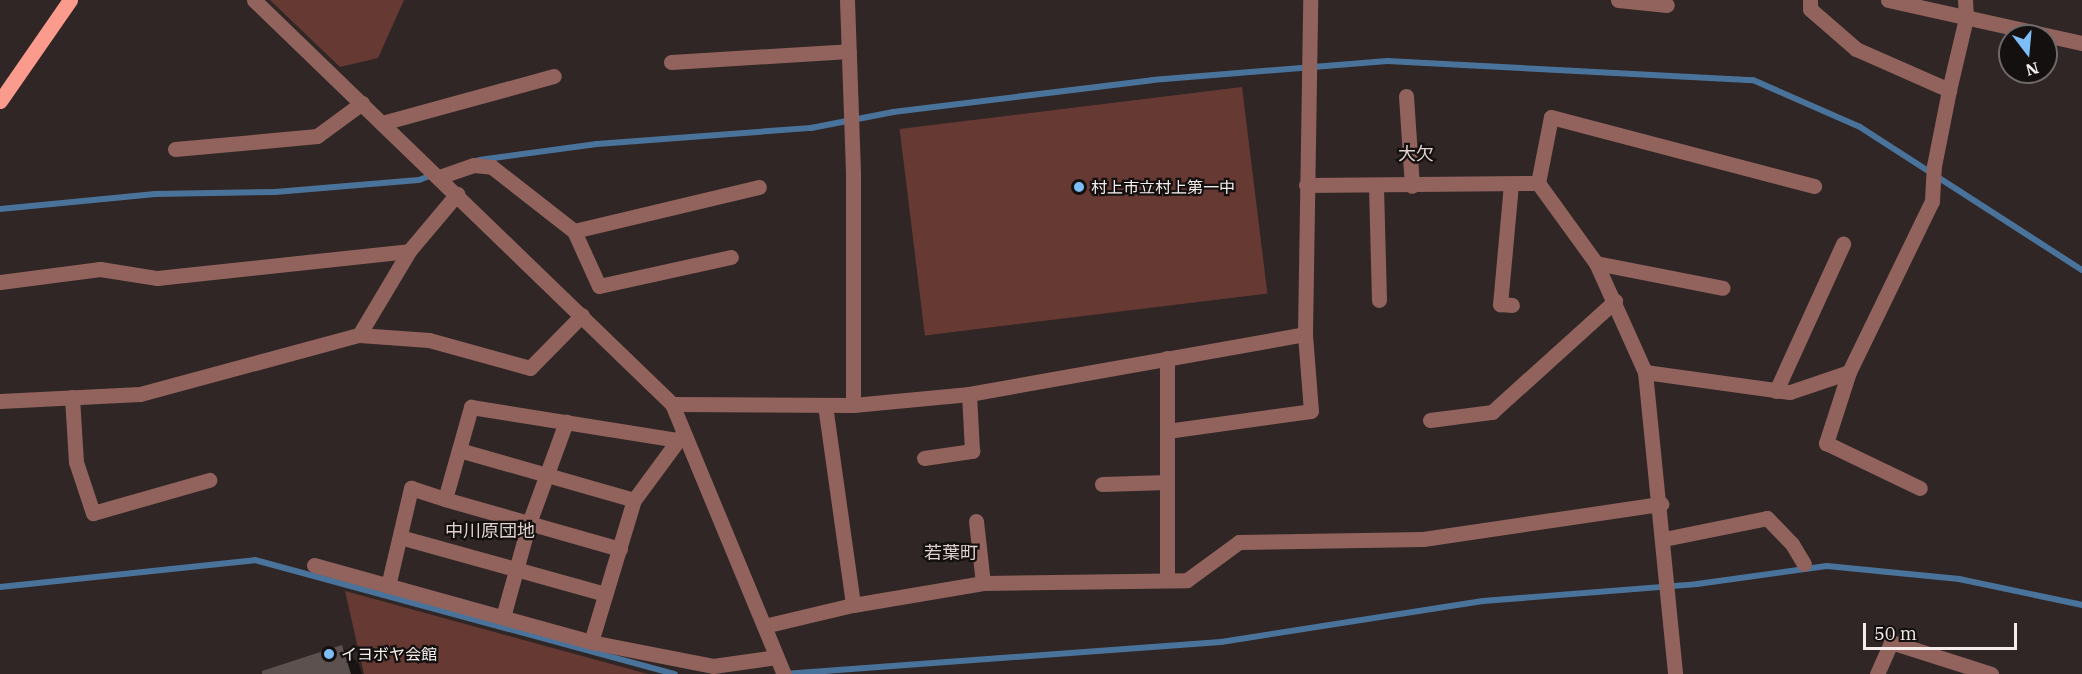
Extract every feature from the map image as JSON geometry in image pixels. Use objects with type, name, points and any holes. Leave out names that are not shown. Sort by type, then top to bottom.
[{"type":"main road","points":[[0,100],[70,0]]},
{"type":"street","points":[[254,0],[672,404],[681,436],[784,674]]},
{"type":"street","points":[[847,0],[853,405]]},
{"type":"street","points":[[1167,431],[1311,411],[1305,334],[1310,0]]},
{"type":"street","points":[[1618,0],[1667,5]]},
{"type":"street","points":[[1810,0],[1810,9],[1856,49],[1949,90]]},
{"type":"street","points":[[1888,0],[2082,43]]},
{"type":"street","points":[[1920,488],[1826,443],[1849,372],[1932,201],[1934,166],[1966,18],[1965,0]]},
{"type":"street","points":[[671,62],[849,51]]},
{"type":"street","points":[[382,123],[554,76]]},
{"type":"street","points":[[1406,96],[1412,186]]},
{"type":"street","points":[[175,149],[317,136],[362,103]]},
{"type":"street","points":[[1675,674],[1661,504],[1646,372],[1596,263],[1538,183],[1551,117],[1814,186]]},
{"type":"street","points":[[439,177],[474,165],[492,167],[574,231],[598,286],[731,257]]},
{"type":"street","points":[[1511,183],[1500,304],[1512,305]]},
{"type":"street","points":[[1306,185],[1412,186],[1538,183]]},
{"type":"street","points":[[1376,186],[1379,300]]},
{"type":"street","points":[[574,231],[759,187]]},
{"type":"street","points":[[359,335],[409,251],[457,194]]},
{"type":"street","points":[[1776,391],[1843,243]]},
{"type":"street","points":[[0,282],[100,269],[157,278],[409,251]]},
{"type":"street","points":[[1596,263],[1723,288]]},
{"type":"street","points":[[1430,420],[1492,411],[1615,301]]},
{"type":"street","points":[[0,401],[140,394],[359,335],[429,340],[530,368],[582,315]]},
{"type":"street","points":[[672,404],[853,405],[969,394],[1305,334]]},
{"type":"street","points":[[1167,358],[1167,579]]},
{"type":"street","points":[[1646,372],[1790,392],[1849,372]]},
{"type":"street","points":[[924,458],[972,451],[969,394]]},
{"type":"street","points":[[72,397],[76,462],[93,513],[209,480]]},
{"type":"street","points":[[825,405],[853,605]]},
{"type":"street","points":[[445,499],[471,407],[566,422],[681,436]]},
{"type":"street","points":[[503,617],[529,523],[566,422]]},
{"type":"street","points":[[591,642],[634,500],[681,436]]},
{"type":"street","points":[[459,450],[548,472],[634,500]]},
{"type":"street","points":[[1102,484],[1167,482]]},
{"type":"street","points":[[388,586],[411,488],[620,549]]},
{"type":"street","points":[[764,626],[853,605],[983,583],[1187,580],[1239,542],[1423,539],[1661,504]]},
{"type":"street","points":[[1664,539],[1767,518],[1804,564]]},
{"type":"street","points":[[976,521],[983,583]]},
{"type":"street","points":[[400,537],[517,567],[605,594]]},
{"type":"street","points":[[314,565],[591,642],[713,666],[776,657]]},
{"type":"street","points":[[1877,674],[1891,642],[1991,674]]},
{"type":"shaded area","points":[[270,0],[404,0],[378,58],[340,67]]},
{"type":"shaded area","points":[[1242,87],[1267,293],[925,335],[900,129]]},
{"type":"shaded area","points":[[345,591],[648,674],[364,674]]},
{"type":"building","name":"イヨボヤ会館","points":[[342,645],[351,674],[262,674],[262,671]]},
{"type":"waterway","points":[[479,160],[597,144],[811,128],[893,112],[1152,80],[1387,61],[1753,80],[1860,127],[2082,270]]},
{"type":"waterway","points":[[0,209],[155,194],[275,192],[419,180],[432,175]]},
{"type":"waterway","points":[[0,587],[255,560],[675,674]]},
{"type":"waterway","points":[[784,674],[1221,642],[1483,601],[1697,584],[1827,566],[1959,579],[2082,605]]},
{"type":"place","name":"村上市立村上第一中","points":[[1079,187]]},
{"type":"place","name":"イヨボヤ会館","points":[[329,654]]},
{"type":"district","name":"大欠","points":[[1416,154]]},
{"type":"district","name":"中川原団地","points":[[490,531]]},
{"type":"district","name":"若葉町","points":[[951,553]]}]
